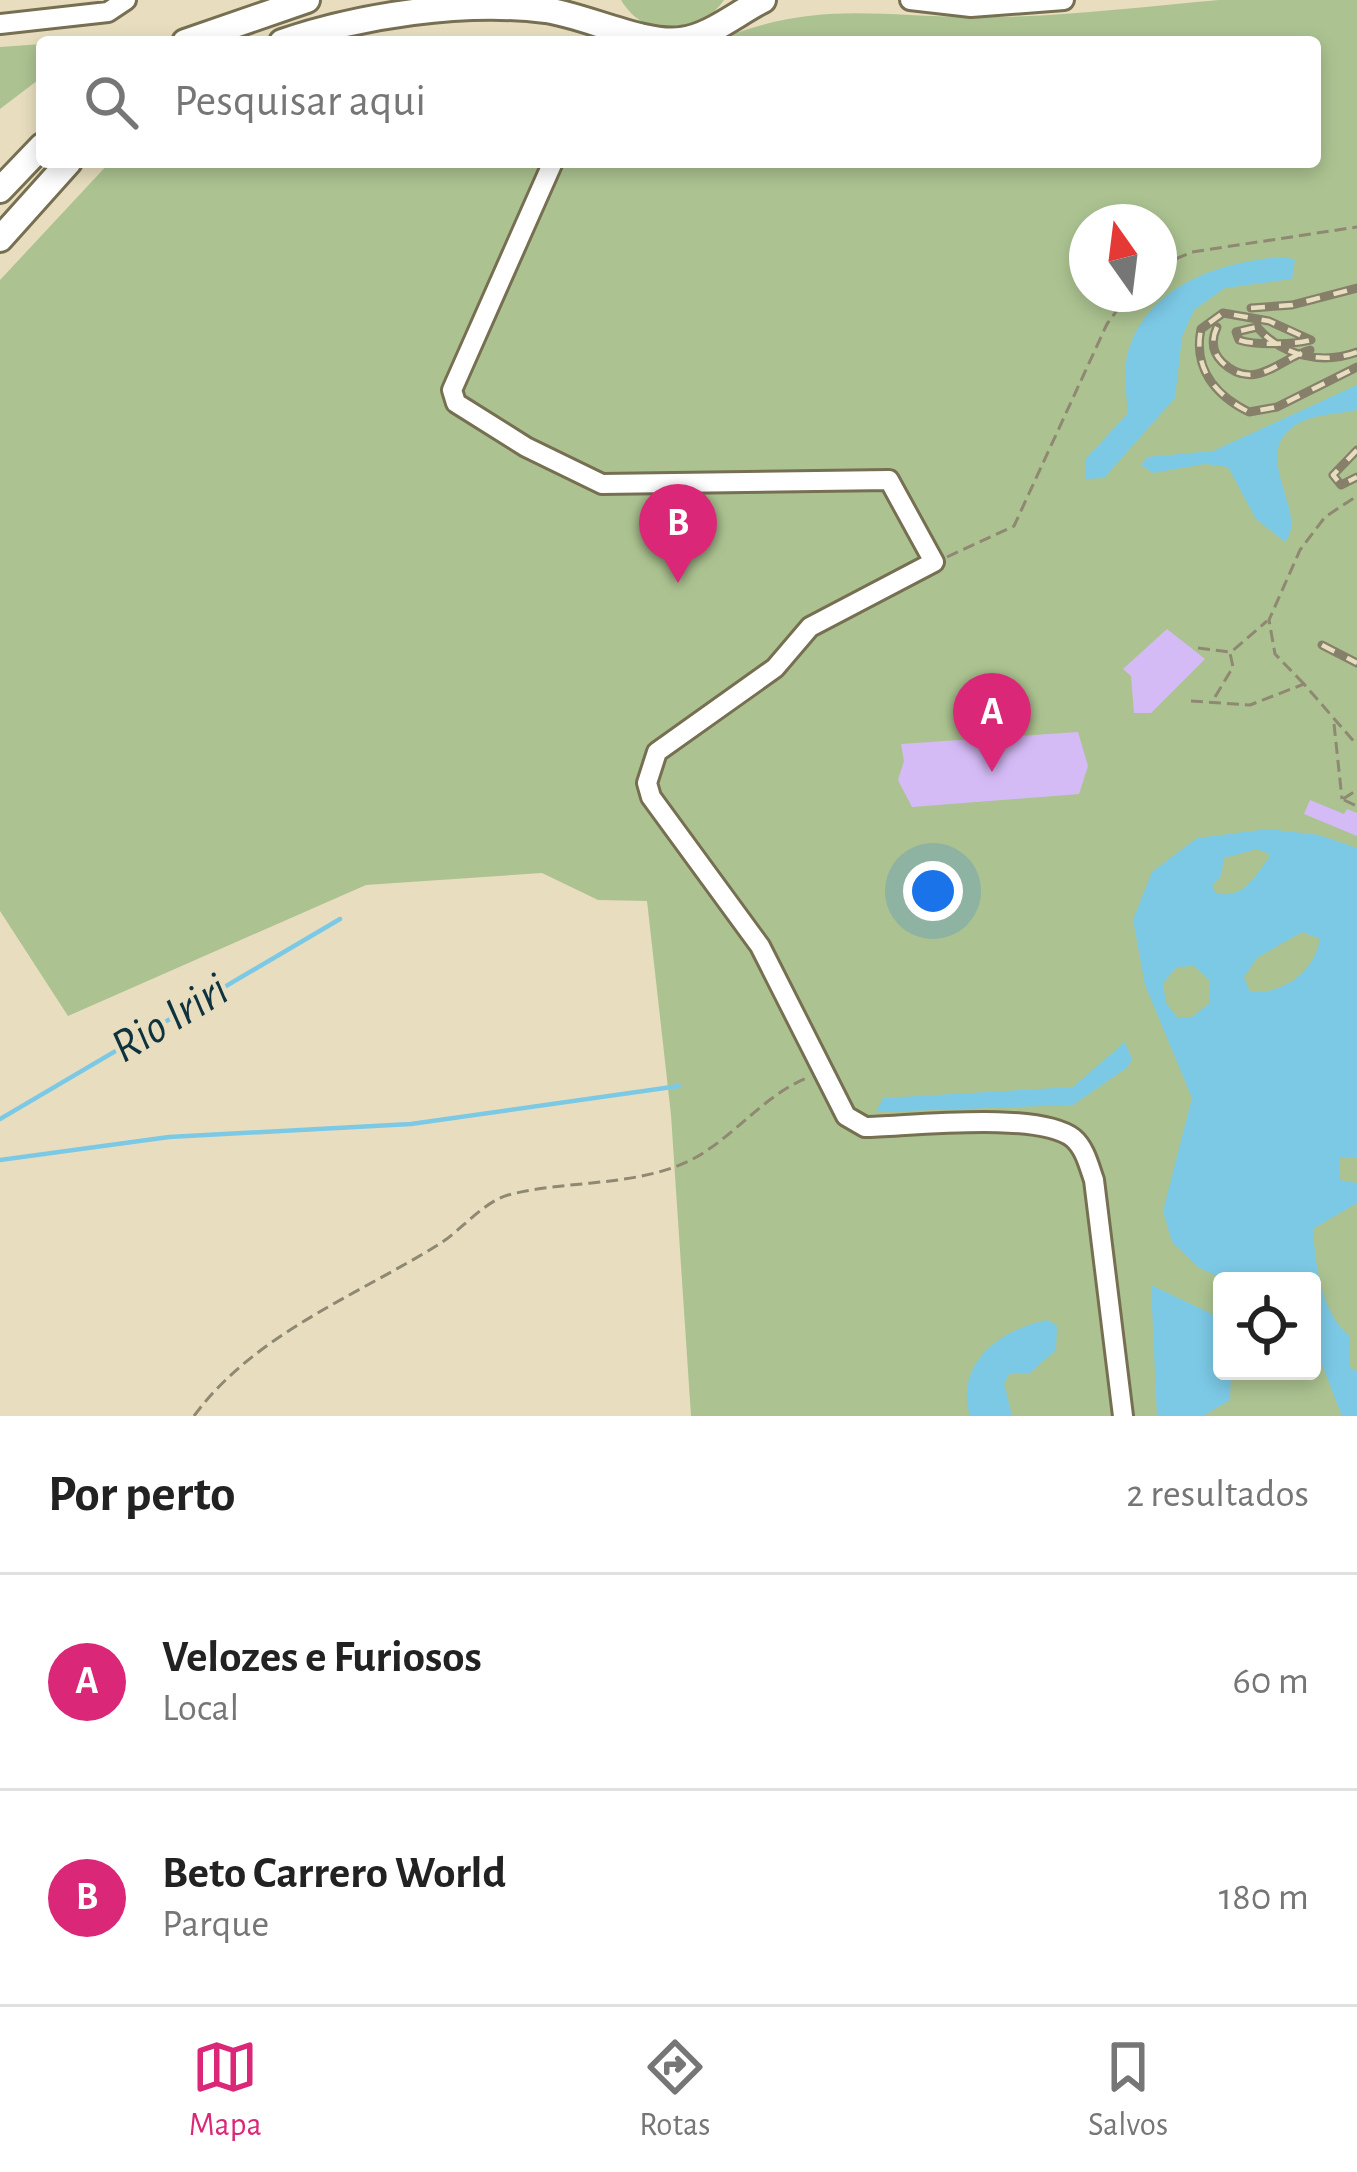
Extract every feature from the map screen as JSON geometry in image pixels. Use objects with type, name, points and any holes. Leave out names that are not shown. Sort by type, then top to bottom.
[{"type":"main road","points":[[202,36],[307,0]]},
{"type":"main road","points":[[610,0],[626,24],[644,36]]},
{"type":"main road","points":[[694,36],[708,32],[728,10],[763,0]]},
{"type":"main road","points":[[304,36],[350,24],[478,8],[541,9],[644,36]]},
{"type":"main road","points":[[0,190],[36,152]]},
{"type":"main road","points":[[0,239],[64,168]]},
{"type":"street","points":[[0,24],[108,12],[126,0]]},
{"type":"street","points":[[910,0],[971,7],[1064,0]]},
{"type":"street","points":[[550,168],[452,391],[456,403],[526,447],[602,484],[889,480],[934,562],[810,626],[775,668],[657,752],[647,783],[651,796],[760,946],[846,1116],[865,1127],[1031,1125],[1071,1136],[1083,1150],[1094,1180],[1123,1416]]},
{"type":"path","points":[[1177,258],[1192,252],[1357,227]]},
{"type":"path","points":[[934,562],[1014,526],[1116,312]]},
{"type":"path","points":[[1230,653],[1269,620],[1300,550],[1324,517],[1357,496]]},
{"type":"path","points":[[1269,620],[1275,654],[1357,745]]},
{"type":"path","points":[[1198,648],[1224,647],[1230,653],[1233,667],[1214,699]]},
{"type":"path","points":[[1192,701],[1250,705],[1304,684]]},
{"type":"path","points":[[1334,719],[1342,799]]},
{"type":"path","points":[[1342,799],[1357,790]]},
{"type":"path","points":[[1342,799],[1357,806]]},
{"type":"path","points":[[194,1416],[212,1391],[270,1345],[442,1242],[503,1196],[675,1166],[713,1146],[779,1092],[822,1072]]},
{"type":"green space","points":[[621,0],[724,0],[700,22],[672,30],[644,23]]},
{"type":"green space","points":[[1219,0],[1357,0],[1357,1416],[691,1416],[671,1115],[647,901],[598,900],[542,873],[366,885],[68,1016],[0,911],[0,280],[104,168],[1321,168],[1321,36],[729,36],[812,15],[1004,17]]},
{"type":"green space","points":[[36,44],[36,82],[0,109],[0,47]]},
{"type":"water","points":[[1261,259],[1295,260],[1292,279],[1225,288],[1194,310],[1182,337],[1175,398],[1104,478],[1085,479],[1085,460],[1127,414],[1127,357],[1150,312],[1177,312],[1177,289],[1212,271]]},
{"type":"water","points":[[1357,385],[1357,410],[1301,422],[1285,434],[1278,449],[1290,515],[1285,542],[1256,519],[1228,467],[1205,464],[1153,473],[1141,465],[1147,457],[1213,451]]},
{"type":"water","points":[[1268,829],[1319,835],[1357,848],[1357,1158],[1340,1157],[1340,1180],[1357,1183],[1357,1203],[1313,1229],[1318,1272],[1213,1274],[1172,1242],[1163,1211],[1192,1098],[1145,985],[1133,920],[1152,872],[1197,838]],"holes":[[[1257,849],[1271,855],[1242,889],[1216,893],[1212,886],[1221,876],[1224,858]],[[1302,932],[1320,939],[1304,971],[1285,985],[1250,992],[1244,977],[1257,958]],[[1194,966],[1210,981],[1210,1003],[1192,1017],[1177,1017],[1166,1003],[1163,983],[1177,967]]]},
{"type":"water","points":[[1125,1042],[1132,1059],[1128,1067],[1073,1105],[876,1112],[883,1098],[1073,1087]]},
{"type":"water","points":[[1321,1283],[1332,1314],[1349,1335],[1350,1367],[1357,1372],[1357,1416],[1342,1416],[1321,1362]]},
{"type":"water","points":[[1151,1285],[1212,1314],[1213,1380],[1231,1380],[1230,1400],[1203,1416],[1157,1416]]},
{"type":"water","points":[[1048,1320],[1057,1326],[1056,1350],[1030,1373],[1010,1374],[1004,1383],[1012,1416],[970,1416],[969,1380],[985,1352],[1013,1331]]},
{"type":"building","points":[[1167,629],[1205,659],[1151,713],[1134,713],[1131,676],[1123,669]]},
{"type":"building","points":[[1078,732],[1088,766],[1079,794],[912,807],[898,780],[904,761],[901,744]]},
{"type":"building","points":[[1310,800],[1344,814],[1347,809],[1357,813],[1357,836],[1304,814]]},
{"type":"waterway","name":"Rio Iriri","points":[[0,1119],[340,919]]},
{"type":"waterway","points":[[0,1160],[169,1137],[411,1124],[679,1086]]},
{"type":"railway","points":[[1251,308],[1292,305],[1357,288]]},
{"type":"railway","points":[[1357,352],[1330,358],[1303,355],[1278,345],[1267,337],[1257,327],[1236,332],[1239,340],[1276,344],[1286,343],[1296,343],[1311,340],[1269,321],[1223,313],[1201,329],[1199,343],[1209,379],[1249,412],[1277,407],[1357,367]]},
{"type":"railway","points":[[1217,327],[1216,354],[1234,371],[1245,374],[1266,371],[1310,350]]},
{"type":"railway","points":[[1357,450],[1333,475],[1341,485],[1357,477]]},
{"type":"railway","points":[[1322,645],[1357,663]]},
{"type":"place","name":"Beto Carrero World","points":[[678,583]]},
{"type":"place","name":"Velozes e Furiosos","points":[[992,772]]}]
